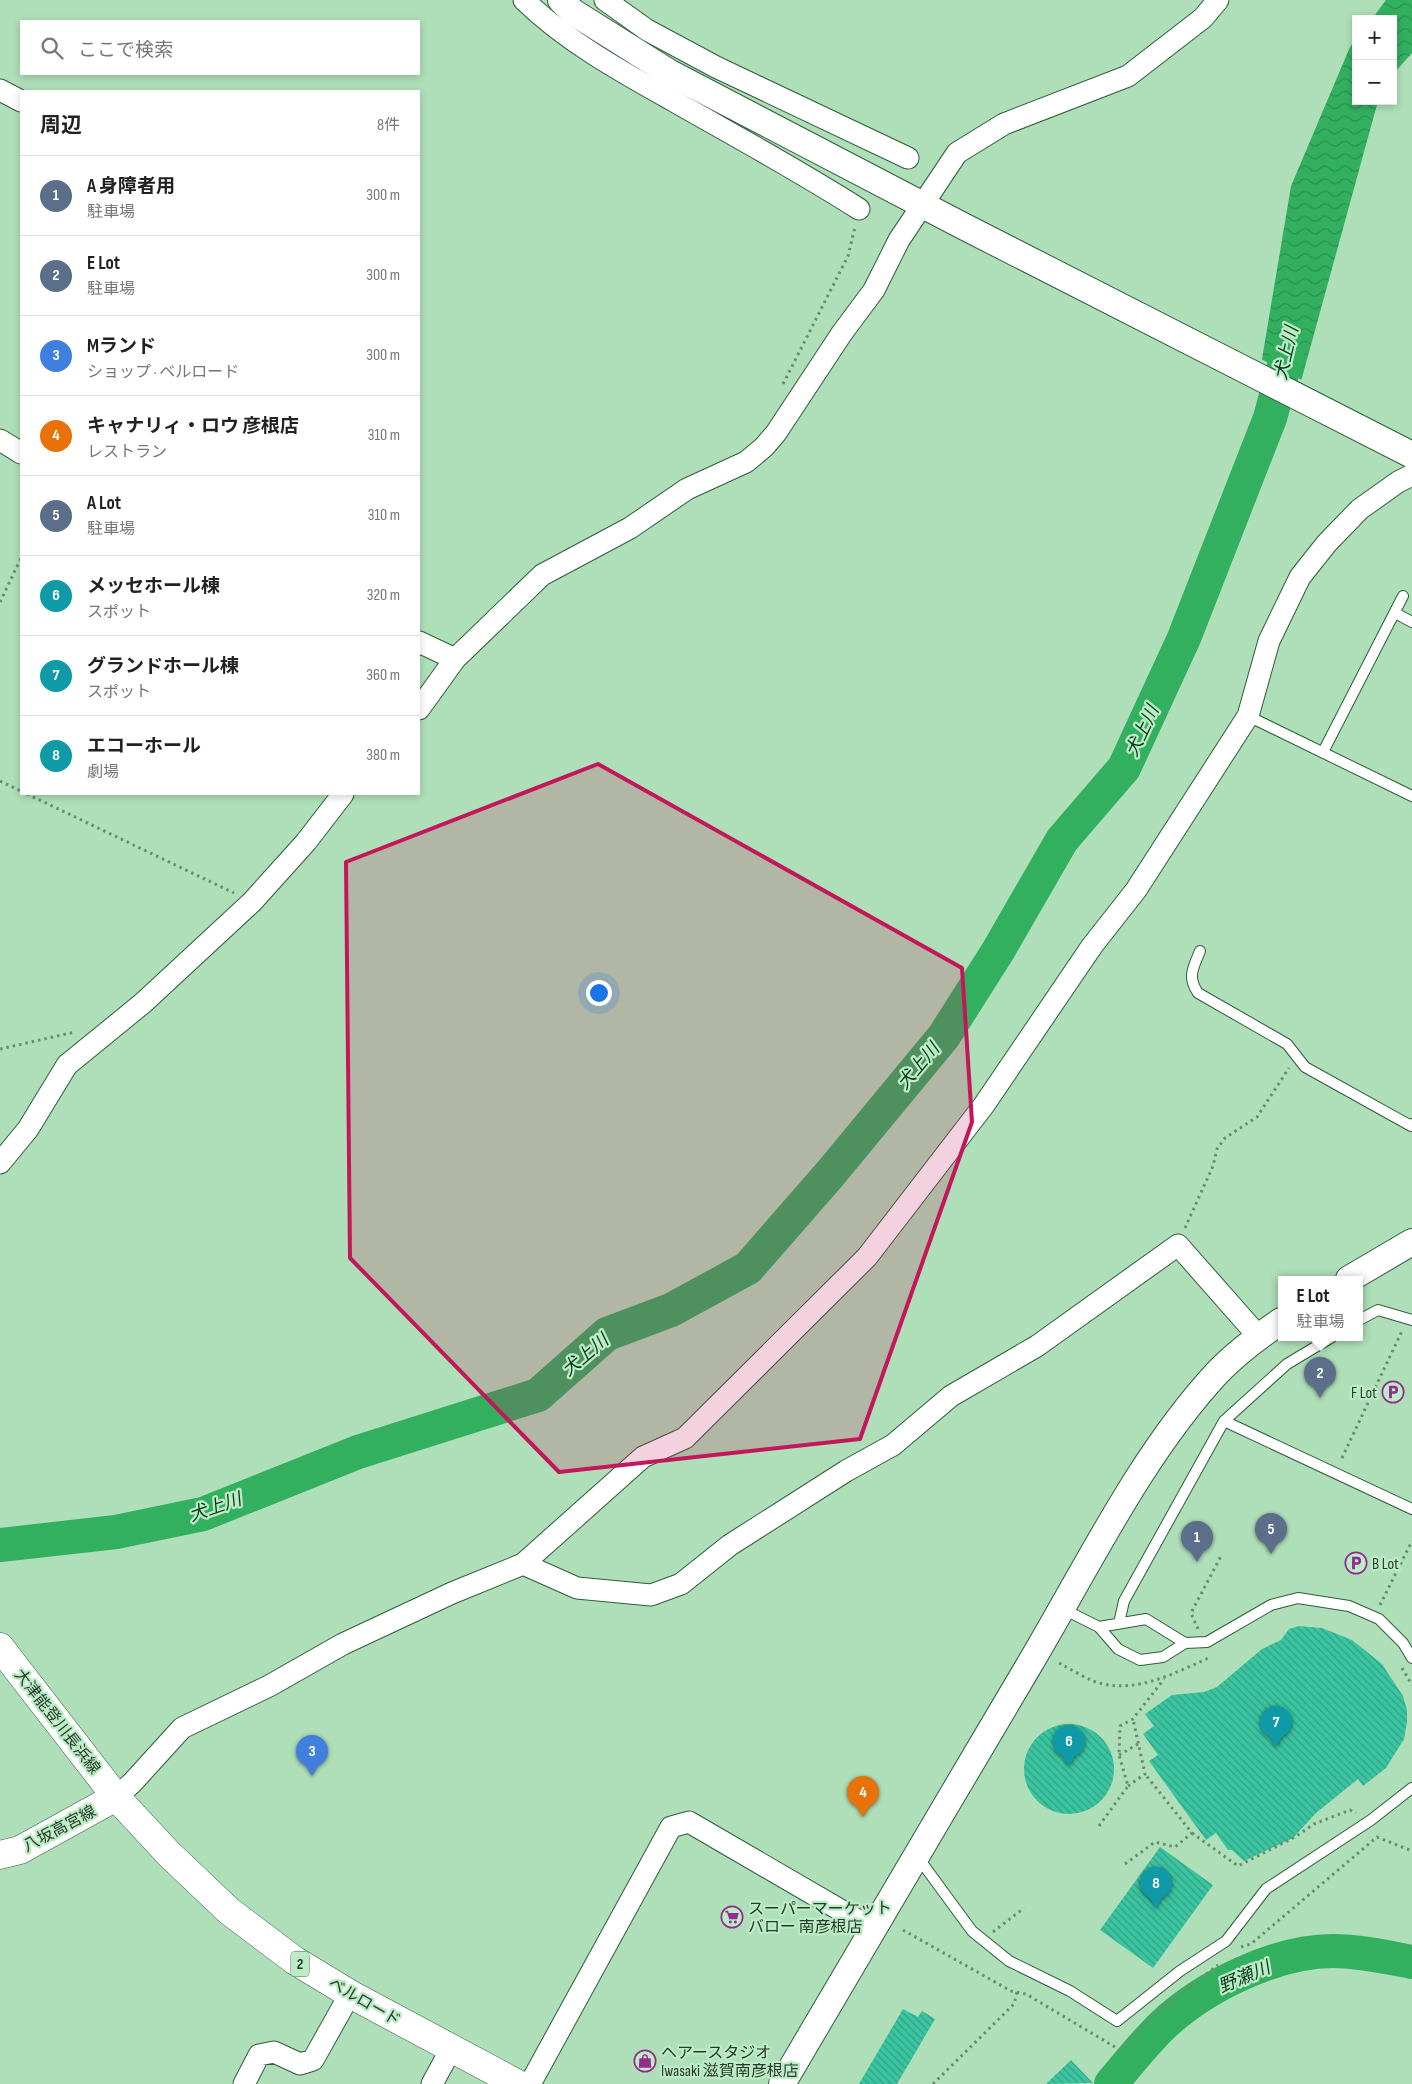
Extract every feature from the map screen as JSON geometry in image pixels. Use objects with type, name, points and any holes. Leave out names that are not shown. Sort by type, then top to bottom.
[{"type":"main road","name":"大津能登川長浜線","points":[[0,1647],[116,1797]]},
{"type":"main road","name":"八坂高宮線","points":[[0,1855],[20,1850],[116,1797]]},
{"type":"main road","name":"ベルロード","points":[[116,1797],[168,1854],[229,1911],[294,1960],[350,1994],[520,2084]]},
{"type":"street","points":[[524,0],[536,12],[605,62],[860,209]]},
{"type":"street","points":[[561,0],[573,12],[670,73],[963,226],[1406,452]]},
{"type":"street","points":[[605,0],[647,30],[716,67],[908,158]]},
{"type":"street","points":[[420,708],[455,659],[542,575],[630,528],[687,489],[746,462],[764,447],[776,433],[842,334],[874,290],[898,240],[957,153],[1004,124],[1128,76],[1203,18],[1218,0]]},
{"type":"street","points":[[0,90],[20,100]]},
{"type":"street","points":[[0,440],[20,452]]},
{"type":"street","points":[[116,1797],[132,1783],[182,1728],[269,1686],[343,1644],[452,1593],[523,1564],[643,1457],[685,1438],[867,1257],[984,1105],[1092,946],[1136,890],[1248,716],[1269,641],[1300,577],[1327,543],[1360,510],[1398,482],[1412,475]]},
{"type":"street","points":[[420,642],[455,659]]},
{"type":"street","points":[[0,1163],[28,1129],[67,1065],[143,1003],[252,902],[306,842],[343,795]]},
{"type":"street","points":[[1354,1276],[1412,1242]]},
{"type":"street","points":[[523,1564],[577,1588],[651,1595],[681,1584],[739,1540],[846,1471],[894,1445],[951,1396],[1037,1346],[1178,1245],[1259,1337]]},
{"type":"street","points":[[782,2084],[1063,1609],[1108,1528],[1164,1440],[1196,1398],[1219,1372],[1278,1323]]},
{"type":"street","points":[[520,2084],[670,1827],[689,1822],[873,1929]]},
{"type":"street","points":[[244,2084],[260,2055],[274,2052],[300,2064],[313,2060],[350,1994]]},
{"type":"street","points":[[432,2084],[451,2049]]},
{"type":"lane","points":[[1323,752],[1403,596]]},
{"type":"lane","points":[[1395,613],[1412,622]]},
{"type":"lane","points":[[1248,716],[1412,796]]},
{"type":"lane","points":[[1200,951],[1191,975],[1193,986],[1198,993],[1287,1044],[1305,1067],[1412,1126]]},
{"type":"lane","points":[[1363,1318],[1378,1310],[1412,1320]]},
{"type":"lane","points":[[1119,1622],[1124,1601],[1224,1421],[1287,1364],[1325,1341]]},
{"type":"lane","points":[[1224,1421],[1412,1509]]},
{"type":"lane","points":[[1099,1627],[1119,1622],[1146,1619],[1185,1643],[1207,1642],[1271,1605],[1298,1598],[1349,1606],[1375,1618],[1403,1643],[1412,1658]]},
{"type":"lane","points":[[1063,1609],[1099,1627],[1118,1649],[1140,1660],[1163,1657],[1185,1643]]},
{"type":"lane","points":[[917,1855],[972,1931],[1009,1961],[1070,1991],[1117,2021],[1180,1971],[1226,1941],[1266,1889],[1371,1820],[1412,1788]]},
{"type":"path","points":[[778,393],[848,256],[860,209]]},
{"type":"path","points":[[0,602],[20,560]]},
{"type":"path","points":[[0,780],[20,790]]},
{"type":"path","points":[[30,795],[252,902]]},
{"type":"path","points":[[0,1049],[76,1032]]},
{"type":"path","points":[[1178,1245],[1197,1198],[1213,1166],[1216,1149],[1226,1138],[1257,1117],[1297,1057]]},
{"type":"path","points":[[1342,1458],[1403,1331]]},
{"type":"path","points":[[1375,1618],[1412,1541]]},
{"type":"path","points":[[1200,1662],[1198,1626],[1191,1613],[1221,1556]]},
{"type":"path","points":[[1059,1663],[1094,1681],[1127,1686],[1164,1678],[1216,1655]]},
{"type":"path","points":[[1398,1661],[1412,1685]]},
{"type":"path","points":[[1128,1786],[1119,1754],[1120,1726],[1133,1720],[1164,1678]]},
{"type":"path","points":[[1133,1720],[1145,1774],[1192,1833],[1238,1866],[1295,1838],[1314,1824],[1350,1810],[1371,1820]]},
{"type":"path","points":[[1119,1754],[1138,1744]]},
{"type":"path","points":[[1099,1826],[1128,1786],[1145,1774]]},
{"type":"path","points":[[1124,1864],[1155,1842],[1175,1847],[1192,1833]]},
{"type":"path","points":[[1235,1951],[1242,1946],[1251,1944],[1377,1837],[1412,1851]]},
{"type":"path","points":[[983,1940],[1024,1908]]},
{"type":"path","points":[[903,1930],[1011,1991],[1026,1994],[1120,2050],[1163,2006],[1222,1962]]},
{"type":"path","points":[[933,2084],[1014,2004],[1016,1992]]},
{"type":"highlighted area","points":[[598,764],[962,968],[972,1122],[860,1439],[559,1472],[350,1258],[346,862]]},
{"type":"water","points":[[1386,0],[1412,0],[1412,53],[1397,70],[1397,15],[1375,15]]},
{"type":"water","points":[[1352,45],[1352,105],[1377,105],[1300,385],[1261,365],[1291,186]]},
{"type":"pier","points":[[1259,358],[1304,381],[1303,386],[1258,365]]},
{"type":"building","points":[[1299,1626],[1322,1628],[1352,1640],[1382,1664],[1403,1696],[1407,1710],[1404,1739],[1386,1768],[1363,1786],[1358,1779],[1316,1813],[1293,1838],[1244,1861],[1232,1850],[1228,1850],[1216,1833],[1206,1840],[1149,1761],[1158,1755],[1143,1734],[1154,1726],[1145,1714],[1172,1695],[1204,1692],[1217,1687],[1262,1649],[1281,1640],[1289,1629]]},
{"type":"building","points":[[1069,1724],[1086,1727],[1101,1737],[1111,1752],[1114,1769],[1111,1786],[1101,1801],[1086,1811],[1069,1814],[1052,1811],[1037,1801],[1027,1786],[1024,1769],[1027,1752],[1037,1737],[1052,1727]]},
{"type":"building","points":[[1160,1847],[1213,1885],[1153,1968],[1100,1930]]},
{"type":"building","points":[[903,2009],[918,2017],[922,2011],[935,2019],[897,2084],[859,2084]]},
{"type":"building","points":[[1071,2060],[1093,2083],[1046,2084]]},
{"type":"waterway","name":"犬上川","points":[[0,1545],[116,1532],[203,1514],[358,1452],[538,1395],[607,1334],[671,1310],[748,1268],[830,1174],[944,1036],[998,951],[1062,840],[1124,768],[1184,638],[1270,418],[1287,355]]},
{"type":"waterway","name":"野瀬川","points":[[1111,2084],[1164,2024],[1200,1997],[1242,1973],[1288,1957],[1333,1951],[1363,1953],[1412,1962]]},
{"type":"place","name":"F Lot","points":[[1393,1392]]},
{"type":"place","name":"E Lot","points":[[1320,1398]]},
{"type":"place","name":"A Lot","points":[[1271,1554]]},
{"type":"place","name":"A 身障者用","points":[[1197,1562]]},
{"type":"place","name":"B Lot","points":[[1356,1563]]},
{"type":"place","name":"グランドホール棟","points":[[1276,1747]]},
{"type":"place","name":"メッセホール棟","points":[[1069,1766]]},
{"type":"place","name":"Mランド","points":[[312,1776]]},
{"type":"place","name":"キャナリィ・ロウ 彦根店","points":[[863,1817]]},
{"type":"place","name":"エコーホール","points":[[1156,1908]]},
{"type":"place","name":"スーパーマーケット バロー 南彦根店","points":[[732,1917]]},
{"type":"place","name":"ヘアースタジオ Iwasaki 滋賀南彦根店","points":[[645,2061]]}]
